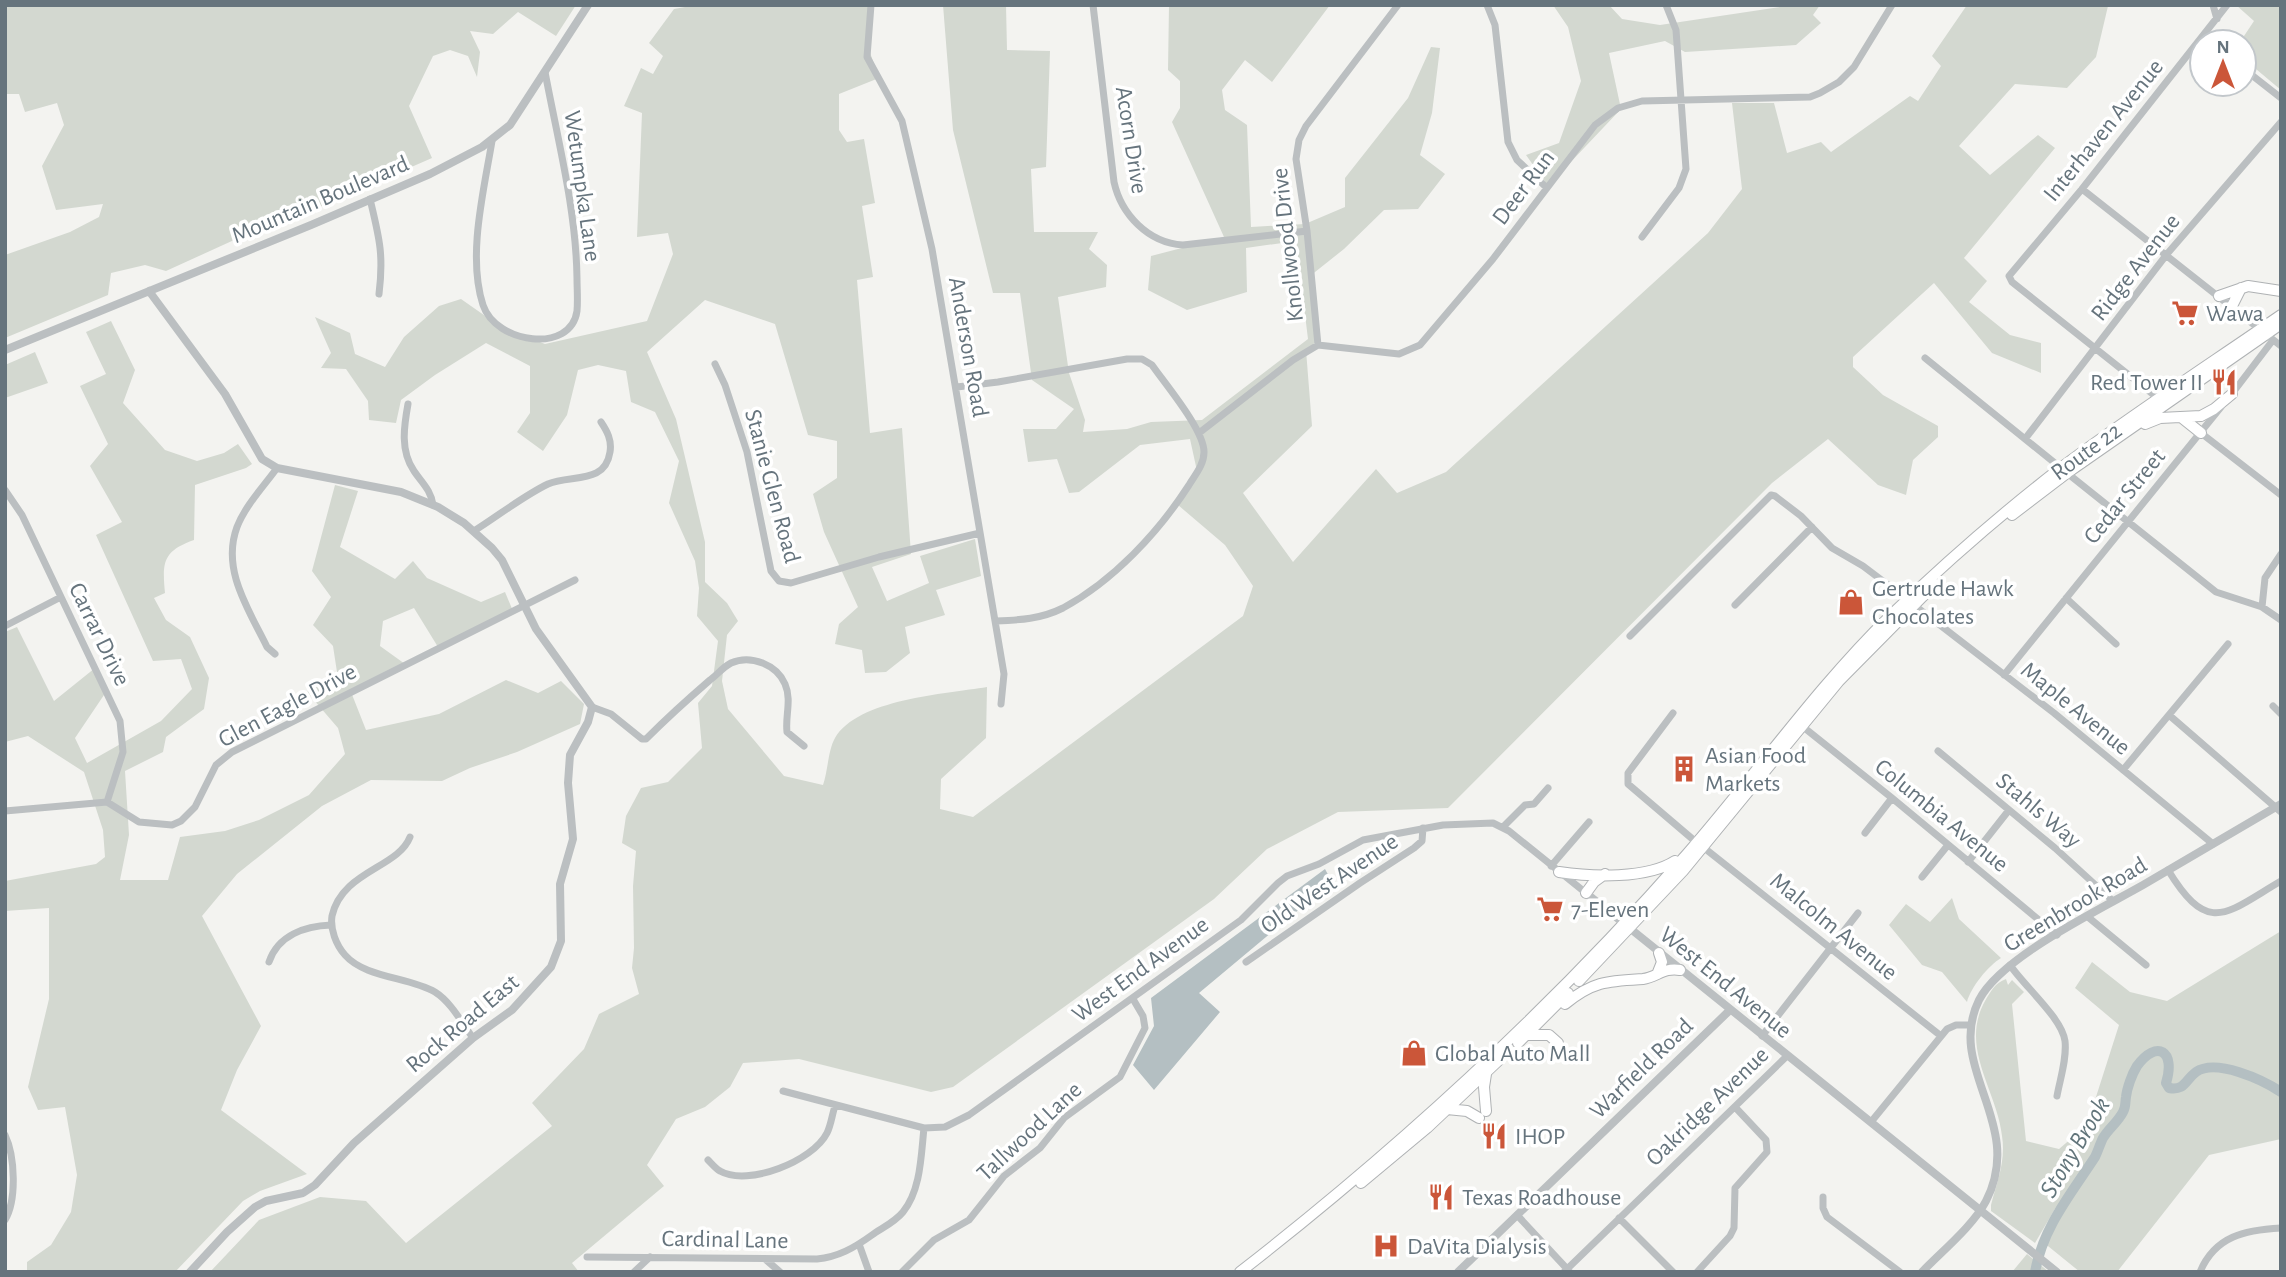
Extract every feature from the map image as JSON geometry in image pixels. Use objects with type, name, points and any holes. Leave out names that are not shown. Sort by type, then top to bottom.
[{"type":"highway","points":[[2220,296],[2253,286],[2281,291]]},
{"type":"highway","points":[[2232,306],[2241,288]]},
{"type":"highway","points":[[2270,337],[2281,315]]},
{"type":"highway","points":[[2270,337],[2281,324]]},
{"type":"highway","points":[[1555,869],[1605,874],[1653,872],[1668,866],[1696,847],[1828,682],[1911,602],[2064,470],[2281,330]]},
{"type":"highway","name":"Route 22","points":[[1911,602],[1953,558],[2011,508],[2159,399],[2270,337]]},
{"type":"highway","points":[[2130,429],[2160,418],[2209,413],[2232,394]]},
{"type":"highway","points":[[2181,417],[2201,433]]},
{"type":"highway","points":[[1545,1018],[1911,602]]},
{"type":"highway","points":[[1586,893],[1594,882],[1605,874]]},
{"type":"highway","points":[[1240,1272],[1317,1212],[1428,1117],[1627,925]]},
{"type":"highway","points":[[1658,972],[1661,962],[1659,953]]},
{"type":"highway","points":[[1250,1272],[1380,1169],[1545,1018],[1592,985],[1650,978],[1658,972],[1680,970]]},
{"type":"highway","points":[[1526,1035],[1549,1035],[1558,1043]]},
{"type":"highway","points":[[1447,1109],[1483,1115],[1486,1074]]},
{"type":"street","name":"Mountain Boulevard","points":[[5,350],[430,174],[492,141],[510,125],[588,5]]},
{"type":"street","name":"Anderson Road","points":[[871,5],[867,57],[898,110],[932,249],[996,621],[1004,674],[1001,704]]},
{"type":"street","name":"Acorn Drive","points":[[1093,5],[1114,182],[1124,210],[1147,232],[1169,244],[1183,245],[1307,231]]},
{"type":"street","name":"Knollwood Drive","points":[[1318,345],[1307,231],[1296,159],[1299,140],[1306,126],[1398,5]]},
{"type":"street","points":[[1487,5],[1494,25],[1508,142],[1517,160],[1547,188]]},
{"type":"street","points":[[1642,237],[1683,180],[1686,161],[1676,30],[1667,5]]},
{"type":"street","name":"Deer Run","points":[[1318,345],[1399,354],[1420,345],[1493,259],[1601,118],[1627,103],[1810,97],[1839,82],[1854,67],[1892,5]]},
{"type":"street","points":[[2213,5],[2217,19]]},
{"type":"street","name":"Interhaven Avenue","points":[[2212,28],[2227,5]]},
{"type":"street","name":"Interhaven Avenue","points":[[2097,347],[2009,279],[2010,272],[2188,62]]},
{"type":"street","name":"Wetumpka Lane","points":[[492,141],[480,212],[477,255],[483,305],[494,324],[526,340],[561,335],[570,328],[577,310],[576,241],[545,72]]},
{"type":"street","points":[[2258,80],[2281,98]]},
{"type":"street","name":"Ridge Avenue","points":[[2025,439],[2167,254],[2281,122]]},
{"type":"street","points":[[2082,189],[2270,337]]},
{"type":"street","points":[[370,199],[382,249],[379,294]]},
{"type":"street","points":[[149,291],[225,394],[262,459],[277,468],[401,492],[453,515],[474,531],[508,569],[549,650],[592,707],[611,714],[642,739],[646,739],[671,713],[727,665],[750,661],[771,666],[780,674],[788,693],[787,732],[804,746]]},
{"type":"street","name":"Cedar Street","points":[[2004,675],[2232,394],[2270,337]]},
{"type":"street","points":[[1199,433],[1293,360],[1318,345]]},
{"type":"street","points":[[2097,347],[2159,399]]},
{"type":"street","points":[[1925,358],[2216,592],[2262,607],[2281,620]]},
{"type":"street","points":[[957,387],[1104,362],[1142,359],[1152,365],[1199,433],[1204,451],[1202,464],[1167,516],[1119,568],[1062,609],[1035,619],[996,621]]},
{"type":"street","name":"Stanie Glen Road","points":[[715,365],[725,385],[747,452],[764,544],[771,571],[779,581],[791,583],[878,557],[980,533]]},
{"type":"street","points":[[408,404],[404,434],[406,449],[411,466],[432,495],[433,505]]},
{"type":"street","points":[[474,531],[547,485],[600,472],[607,463],[611,448],[609,436],[600,422]]},
{"type":"street","points":[[2201,433],[2281,495]]},
{"type":"street","points":[[275,654],[267,647],[237,585],[232,562],[237,528],[277,468]]},
{"type":"street","name":"Carrar Drive","points":[[5,490],[22,515],[120,721],[122,752],[107,803]]},
{"type":"street","name":"Maple Avenue","points":[[1630,636],[1771,495],[1812,527],[1832,548],[1863,566],[1911,602],[2213,844]]},
{"type":"street","points":[[1735,605],[1812,527]]},
{"type":"street","points":[[2262,607],[2264,578],[2281,554]]},
{"type":"street","points":[[524,605],[575,580]]},
{"type":"street","points":[[5,625],[61,597]]},
{"type":"street","points":[[2066,598],[2116,644]]},
{"type":"street","name":"Glen Eagle Drive","points":[[107,803],[139,821],[172,825],[181,821],[195,807],[216,765],[223,757],[524,605]]},
{"type":"street","points":[[2123,770],[2228,645]]},
{"type":"street","points":[[2273,706],[2281,713]]},
{"type":"street","name":"Rock Road East","points":[[190,1272],[226,1232],[255,1207],[266,1201],[303,1193],[315,1185],[354,1143],[473,1038],[495,1024],[531,991],[551,967],[561,941],[560,884],[573,839],[570,755],[588,722],[592,707]]},
{"type":"street","name":"Malcolm Avenue","points":[[1672,713],[1628,773],[1628,784],[1696,847],[1831,948],[1941,1036]]},
{"type":"street","points":[[2169,715],[2279,808]]},
{"type":"street","name":"Columbia Avenue","points":[[1802,726],[2057,935]]},
{"type":"street","name":"Stahls Way","points":[[1938,751],[2055,848],[2113,901]]},
{"type":"street","points":[[1503,827],[1525,805],[1534,804],[1548,788]]},
{"type":"street","points":[[1866,833],[1892,798]]},
{"type":"street","points":[[5,811],[107,803]]},
{"type":"street","name":"Greenbrook Road","points":[[1922,1272],[1980,1210],[1995,1176],[1998,1150],[1994,1124],[1972,1055],[1971,1025],[1976,1006],[1985,989],[2010,965],[2057,935],[2279,808]]},
{"type":"street","points":[[1968,862],[2009,810]]},
{"type":"street","name":"West End Avenue","points":[[783,1091],[835,1107],[924,1128],[945,1126],[969,1115],[1133,999],[1241,920],[1287,876],[1319,864],[1363,840],[1467,822],[1493,823],[1503,827],[1627,925],[2057,1272]]},
{"type":"street","points":[[1555,869],[1589,822]]},
{"type":"street","name":"Old West Avenue","points":[[1246,962],[1415,848],[1422,841],[1423,828]]},
{"type":"street","points":[[410,837],[403,848],[344,891],[335,906],[331,925],[339,947],[351,961],[435,992],[473,1038]]},
{"type":"street","points":[[1922,877],[1948,845]]},
{"type":"street","points":[[2168,870],[2184,893],[2204,910],[2215,914],[2228,912],[2281,881]]},
{"type":"street","points":[[1762,1036],[1858,913]]},
{"type":"street","points":[[2088,916],[2146,965]]},
{"type":"street","points":[[269,962],[275,948],[297,931],[309,926],[331,925]]},
{"type":"street","points":[[2010,965],[2062,1030],[2065,1052],[2057,1096]]},
{"type":"street","name":"Tallwood Lane","points":[[902,1272],[934,1240],[969,1220],[1004,1176],[1041,1148],[1064,1118],[1120,1077],[1145,1028],[1142,1013],[1133,999]]},
{"type":"street","name":"Warfield Road","points":[[1458,1272],[1730,1010]]},
{"type":"street","points":[[1871,1122],[1941,1036],[1952,1026],[1971,1025]]},
{"type":"street","name":"Oakridge Avenue","points":[[1567,1271],[1787,1056]]},
{"type":"street","points":[[708,1160],[721,1172],[736,1175],[776,1171],[797,1162],[814,1149],[826,1134],[835,1107]]},
{"type":"street","points":[[1697,1272],[1730,1236],[1734,1228],[1735,1188],[1767,1153],[1766,1140],[1735,1107]]},
{"type":"street","points":[[869,1272],[859,1244],[900,1216],[912,1197],[924,1128]]},
{"type":"street","points":[[5,1135],[12,1155],[12,1194],[10,1211],[5,1220]]},
{"type":"street","points":[[1823,1197],[1823,1208],[1827,1217],[1900,1272]]},
{"type":"street","points":[[1517,1215],[1567,1271]]},
{"type":"street","points":[[1619,1218],[1673,1272]]},
{"type":"street","points":[[2200,1272],[2212,1251],[2227,1239],[2250,1231],[2281,1228]]},
{"type":"street","name":"Cardinal Lane","points":[[587,1257],[817,1259],[832,1257],[859,1244]]},
{"type":"street","points":[[634,1272],[650,1257]]},
{"type":"street","points":[[765,1258],[780,1272]]},
{"type":"shaded area","points":[[5,5],[576,5],[556,36],[518,12],[493,34],[470,31],[480,52],[477,77],[468,56],[450,50],[433,56],[409,106],[432,158],[313,210],[311,205],[166,271],[145,265],[111,273],[108,295],[5,338],[5,255],[70,232],[99,217],[103,204],[56,210],[42,166],[64,125],[57,103],[25,112],[19,94],[5,94]]},
{"type":"shaded area","points":[[696,5],[870,5],[867,44],[879,78],[839,94],[839,130],[847,142],[864,139],[875,203],[862,206],[873,277],[857,280],[870,433],[902,428],[911,554],[872,567],[887,601],[929,583],[920,556],[975,539],[981,576],[936,590],[945,615],[905,627],[910,653],[886,672],[865,673],[862,650],[835,644],[839,624],[858,607],[824,532],[813,494],[837,478],[837,441],[808,435],[775,324],[705,300],[647,352],[676,419],[705,542],[705,582],[727,603],[738,621],[727,635],[722,681],[728,709],[784,776],[823,785],[831,748],[835,738],[846,725],[863,715],[904,700],[987,687],[986,738],[941,779],[940,809],[973,817],[1243,616],[1253,586],[1225,545],[1178,505],[1197,471],[1190,439],[1140,445],[1079,492],[1069,493],[1057,459],[1028,462],[1023,429],[1056,429],[1074,409],[1032,380],[1020,293],[993,293],[953,130],[943,5],[1006,5],[1007,50],[1050,51],[1046,167],[1031,169],[1034,232],[1098,232],[1089,249],[1107,265],[1106,287],[1058,297],[1069,373],[1085,420],[1083,432],[1127,429],[1151,422],[1202,420],[1308,339],[1296,241],[1246,248],[1247,292],[1187,310],[1148,290],[1151,256],[1224,237],[1172,122],[1180,108],[1180,81],[1168,70],[1169,5],[1330,5],[1272,82],[1245,60],[1222,90],[1225,110],[1247,125],[1251,227],[1305,224],[1345,207],[1345,178],[1408,98],[1431,47],[1440,48],[1432,113],[1420,155],[1445,174],[1418,209],[1384,210],[1344,249],[1310,276],[1315,343],[1306,350],[1312,426],[1243,493],[1293,562],[1376,469],[1397,493],[1446,472],[1708,233],[1742,189],[1732,103],[1774,103],[1787,153],[1821,142],[1831,152],[1910,96],[1918,101],[1941,66],[1932,56],[1967,5],[2108,6],[2096,57],[2067,88],[2015,84],[1959,146],[1990,175],[2038,135],[2055,148],[1964,258],[1987,281],[1969,302],[2010,335],[2041,343],[2041,373],[1992,353],[1934,283],[1853,357],[1853,367],[1883,395],[1938,426],[1938,437],[1913,460],[1906,495],[1878,485],[1828,439],[1772,483],[1448,808],[1338,812],[1267,849],[1214,899],[953,1087],[931,1092],[799,1059],[743,1063],[730,1087],[705,1107],[676,1119],[647,1165],[664,1186],[572,1263],[579,1272],[210,1272],[259,1220],[320,1197],[366,1201],[406,1243],[552,1126],[532,1103],[584,1049],[599,1014],[639,994],[632,968],[636,851],[622,843],[626,816],[641,788],[668,782],[702,748],[698,703],[712,686],[718,641],[697,616],[699,588],[695,561],[669,503],[679,461],[655,412],[631,402],[626,371],[598,365],[578,370],[567,415],[543,451],[517,432],[530,413],[530,366],[486,343],[401,400],[396,423],[369,420],[368,401],[346,369],[321,368],[331,353],[315,317],[350,333],[355,354],[385,367],[404,337],[439,306],[461,299],[501,327],[545,344],[647,321],[673,254],[668,233],[637,237],[642,113],[624,106],[641,68],[653,74],[663,56],[649,43],[674,9]]},
{"type":"shaded area","points":[[1553,5],[1609,5],[1622,19],[1660,25],[1793,5],[1820,5],[1813,15],[1821,23],[1796,45],[1685,52],[1665,41],[1609,53],[1621,109],[1548,186],[1526,155],[1559,143],[1581,81],[1568,27]]},
{"type":"shaded area","points":[[2236,5],[2281,5],[2281,90],[2258,71],[2258,28],[2249,28],[2254,21]]},
{"type":"shaded area","points":[[111,321],[135,370],[123,403],[165,450],[197,461],[224,453],[238,444],[252,464],[195,485],[194,540],[170,553],[164,573],[165,593],[154,598],[166,620],[190,637],[209,678],[204,709],[166,737],[163,752],[125,771],[129,835],[120,880],[168,880],[180,837],[225,831],[259,820],[309,795],[345,754],[338,728],[307,692],[337,672],[333,646],[313,625],[331,597],[312,571],[335,485],[358,491],[340,547],[395,579],[413,561],[427,578],[481,602],[505,592],[513,611],[438,647],[414,608],[383,621],[380,646],[405,664],[351,692],[366,730],[439,714],[506,680],[538,693],[561,681],[584,704],[580,724],[517,752],[442,781],[371,780],[322,806],[237,874],[202,916],[261,1026],[237,1070],[221,1110],[307,1174],[260,1191],[243,1201],[175,1272],[27,1272],[27,1262],[51,1245],[71,1212],[77,1175],[65,1107],[38,1110],[28,1087],[49,999],[49,908],[5,911],[5,881],[96,864],[105,857],[103,830],[84,772],[28,736],[5,742],[5,632],[17,627],[54,701],[95,668],[106,692],[75,738],[87,763],[161,721],[192,689],[181,659],[153,661],[96,535],[122,522],[90,466],[108,444],[80,386],[106,374],[86,332]]},
{"type":"shaded area","points":[[35,352],[48,383],[5,398],[5,365]]},
{"type":"shaded area","points":[[1325,869],[1332,882],[1199,993],[1220,1012],[1154,1090],[1133,1065],[1154,1026],[1151,998]]},
{"type":"shaded area","points":[[1952,898],[1959,919],[2001,958],[1981,977],[1967,1002],[1942,972],[1922,965],[1889,925],[1906,904],[1930,922]]},
{"type":"shaded area","points":[[2281,931],[2281,1139],[2209,1155],[2117,1272],[2080,1272],[2043,1242],[2056,1207],[2035,1243],[1991,1211],[2002,1163],[2003,1145],[1999,1119],[1982,1069],[1976,1035],[1978,1018],[1996,985],[2006,979],[2008,985],[2012,980],[2024,992],[2012,1004],[2026,1141],[2059,1149],[2087,1125],[2119,1025],[2075,988],[2092,962],[2130,992],[2167,1001]]},
{"type":"shaded area","points":[[2027,1254],[2049,1272],[2012,1272]]},
{"type":"waterway","name":"Stony Brook","points":[[2035,1272],[2051,1226],[2095,1157],[2103,1138],[2123,1112],[2127,1089],[2137,1066],[2144,1058],[2151,1053],[2163,1052],[2169,1063],[2166,1083],[2169,1088],[2178,1088],[2196,1072],[2205,1068],[2215,1068],[2239,1072],[2281,1092]]},
{"type":"place","name":"Wawa","points":[[2185,313]]},
{"type":"place","name":"Red Tower II","points":[[2224,382]]},
{"type":"place","name":"Gertrude Hawk Chocolates","points":[[1851,602]]},
{"type":"place","name":"Asian Food Markets","points":[[1684,769]]},
{"type":"place","name":"7-Eleven","points":[[1550,909]]},
{"type":"place","name":"Global Auto Mall","points":[[1414,1053]]},
{"type":"place","name":"IHOP","points":[[1494,1136]]},
{"type":"place","name":"Texas Roadhouse","points":[[1441,1197]]},
{"type":"place","name":"DaVita Dialysis","points":[[1386,1246]]}]
